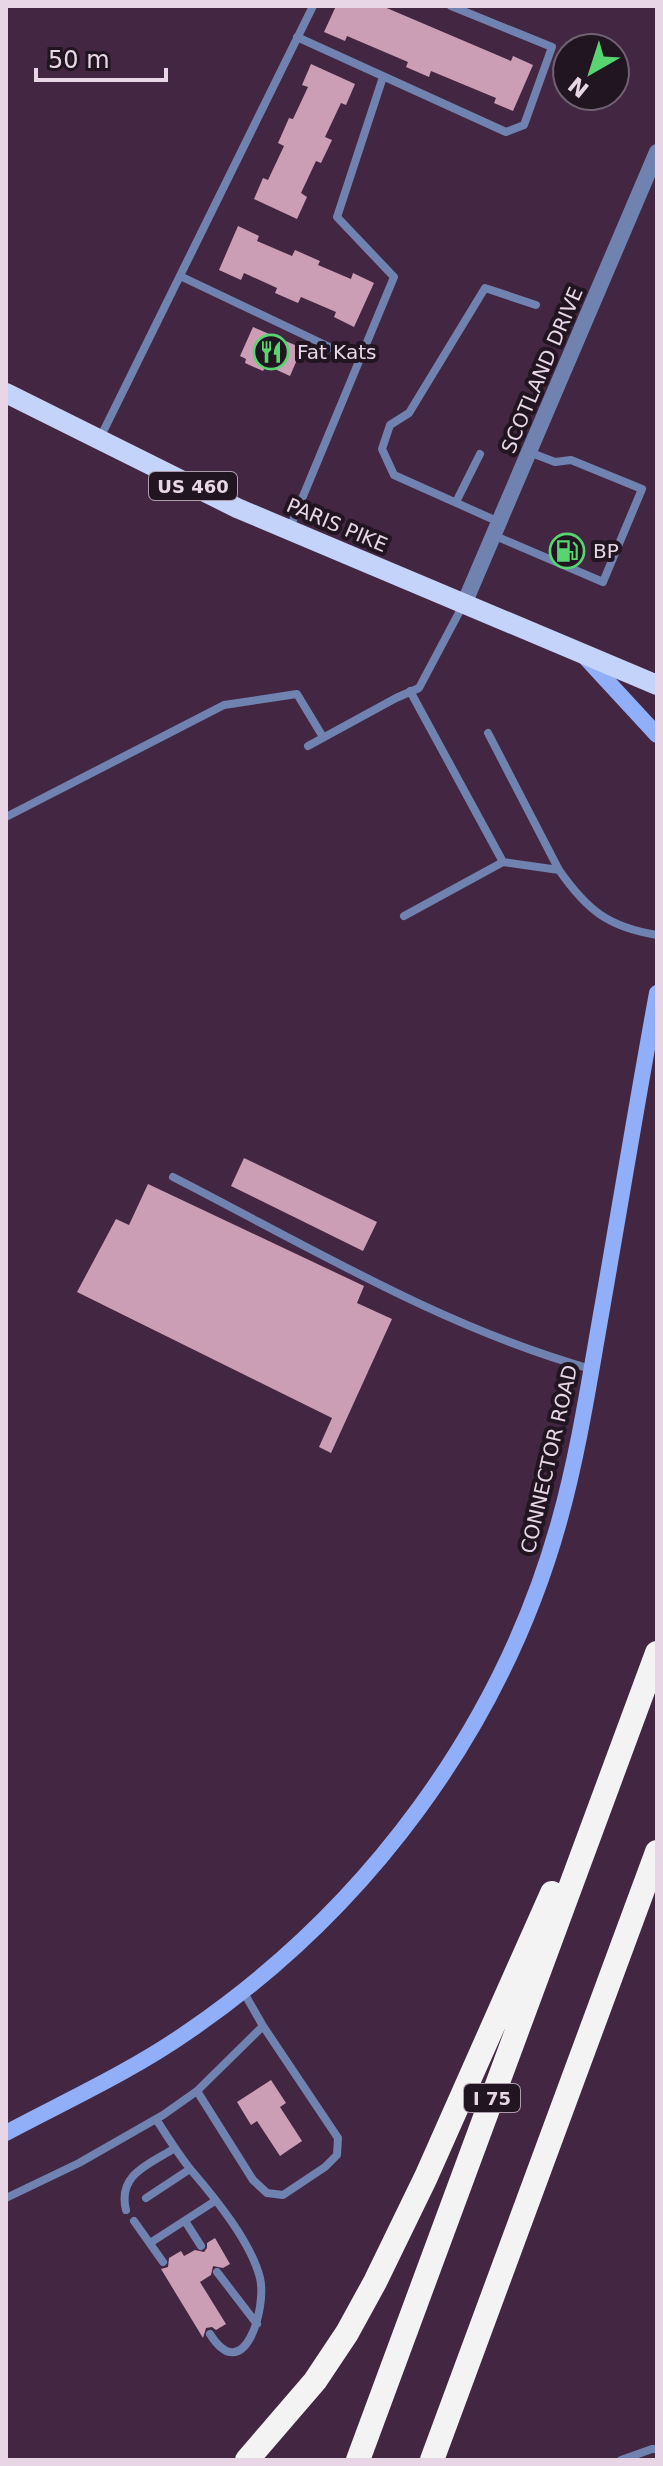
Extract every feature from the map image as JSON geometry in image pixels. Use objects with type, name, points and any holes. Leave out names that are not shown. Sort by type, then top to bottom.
[{"type":"highway","name":"I 75","points":[[358,2460],[657,1653]]},
{"type":"highway","points":[[247,2460],[315,2381],[347,2333],[375,2282],[627,1735]]},
{"type":"highway","points":[[432,2460],[657,1852]]},
{"type":"highway","points":[[448,2460],[531,2227],[593,2026]]},
{"type":"main road","name":"PARIS PIKE","points":[[6,393],[288,531],[657,685]]},
{"type":"main road","points":[[581,653],[657,735]]},
{"type":"main road","name":"CONNECTOR ROAD","points":[[6,2133],[187,2033],[243,1991],[309,1934],[378,1861],[436,1784],[481,1713],[533,1600],[566,1490],[591,1369],[657,993]]},
{"type":"street","name":"SCOTLAND DRIVE","points":[[464,604],[657,152]]},
{"type":"lane","points":[[99,440],[313,6]]},
{"type":"lane","points":[[297,37],[506,132],[524,125],[552,47],[451,6]]},
{"type":"lane","points":[[288,531],[394,277],[337,217],[383,77]]},
{"type":"lane","points":[[180,276],[359,361]]},
{"type":"lane","points":[[529,452],[555,462],[571,460],[642,489],[603,582],[496,528],[456,502],[394,475],[382,449],[390,425],[409,413],[485,288],[536,305]]},
{"type":"lane","points":[[456,502],[480,454]]},
{"type":"lane","points":[[308,746],[419,688],[464,604]]},
{"type":"lane","points":[[410,691],[503,862]]},
{"type":"lane","points":[[6,817],[224,705],[297,694],[323,737]]},
{"type":"lane","points":[[488,733],[559,870],[593,911],[611,923],[657,935]]},
{"type":"lane","points":[[404,916],[503,862],[559,870]]},
{"type":"lane","points":[[173,1177],[408,1297],[533,1353],[591,1369]]},
{"type":"lane","points":[[197,2091],[253,2180],[267,2193],[283,2195],[325,2167],[337,2155],[338,2138],[243,1991]]},
{"type":"lane","points":[[6,2198],[79,2163],[156,2119],[197,2091],[263,2026]]},
{"type":"lane","points":[[156,2119],[190,2169],[203,2181],[255,2263],[262,2292],[257,2324],[246,2345],[233,2352],[222,2349],[210,2334]]},
{"type":"lane","points":[[126,2210],[123,2198],[128,2181],[175,2148]]},
{"type":"lane","points":[[146,2198],[190,2169]]},
{"type":"lane","points":[[150,2243],[215,2201]]},
{"type":"lane","points":[[134,2221],[163,2262]]},
{"type":"lane","points":[[185,2221],[201,2246]]},
{"type":"lane","points":[[217,2272],[257,2324]]},
{"type":"lane","points":[[621,2460],[657,2449]]},
{"type":"building","points":[[336,6],[382,6],[511,61],[513,56],[533,65],[513,111],[494,103],[496,98],[431,71],[429,77],[406,67],[408,62],[347,36],[345,41],[324,32]]},
{"type":"building","points":[[311,64],[355,84],[346,105],[341,103],[325,137],[332,140],[321,163],[316,161],[301,193],[307,197],[297,219],[254,199],[263,178],[268,180],[284,146],[278,143],[308,87],[302,85]]},
{"type":"building","points":[[238,226],[259,236],[257,241],[292,256],[295,250],[320,261],[318,265],[351,279],[353,273],[374,283],[354,327],[334,317],[336,312],[301,297],[298,303],[275,293],[277,288],[244,273],[241,280],[219,270]]},
{"type":"building","name":"Fat Kats","points":[[253,327],[302,348],[290,376],[266,365],[263,371],[245,363],[246,359],[240,356]]},
{"type":"building","points":[[244,1158],[377,1222],[363,1251],[231,1186]]},
{"type":"building","points":[[148,1184],[364,1286],[357,1303],[392,1319],[331,1453],[319,1447],[332,1418],[77,1292],[116,1219],[129,1225]]},
{"type":"building","points":[[271,2080],[286,2103],[280,2107],[302,2141],[280,2156],[257,2121],[251,2125],[237,2102]]},
{"type":"building","points":[[215,2238],[230,2264],[223,2268],[213,2266],[211,2275],[200,2282],[226,2324],[216,2330],[206,2328],[203,2338],[161,2269],[168,2267],[169,2258],[181,2251],[184,2256],[195,2250],[204,2252],[207,2243]]},
{"type":"place","name":"Fat Kats","points":[[271,352]]},
{"type":"place","name":"BP","points":[[567,551]]}]
